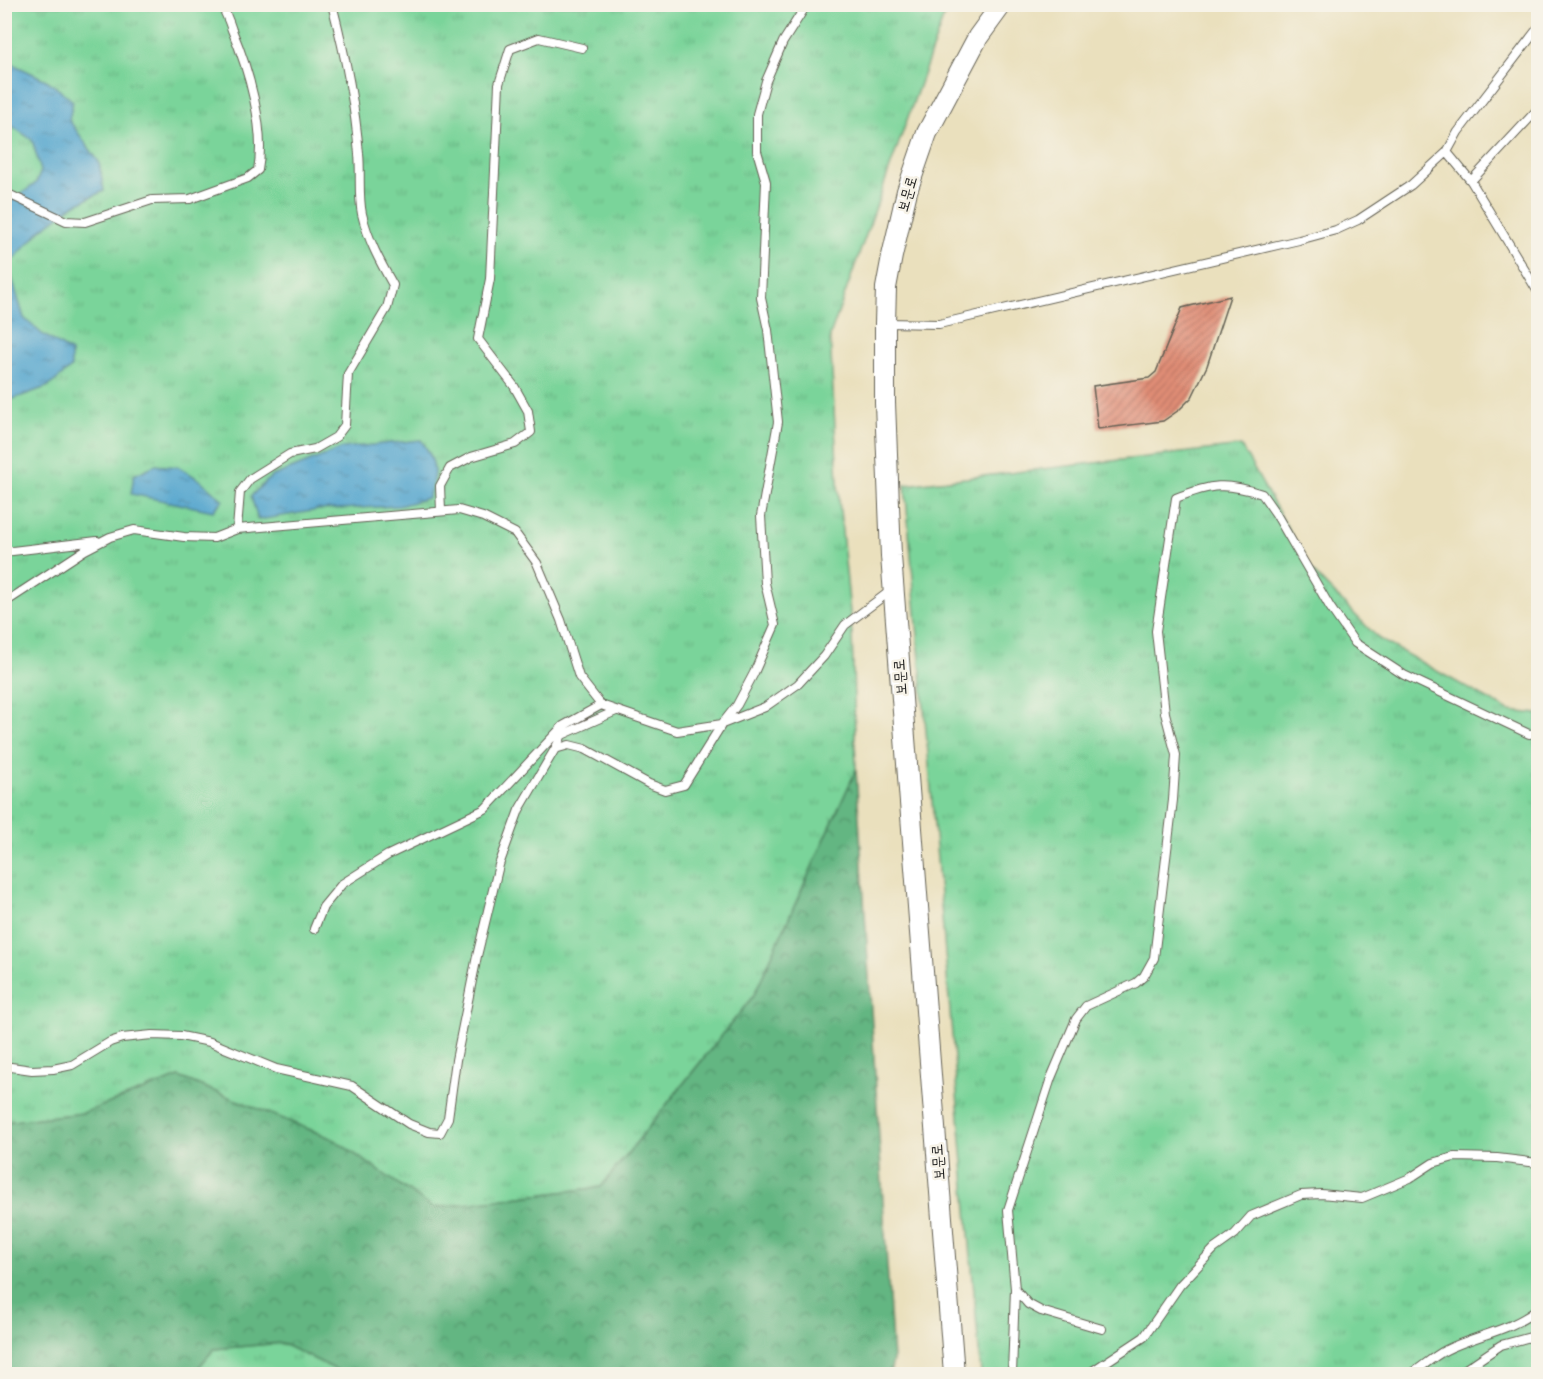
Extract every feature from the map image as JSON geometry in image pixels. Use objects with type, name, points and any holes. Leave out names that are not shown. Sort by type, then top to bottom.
[{"type":"street","name":"보문로","points":[[954,1374],[893,588],[885,403],[886,288],[907,191],[927,133],[978,37],[1002,4]]},
{"type":"lane","points":[[6,192],[66,221],[85,222],[152,200],[190,199],[249,178],[258,170],[261,157],[254,98],[243,57],[220,4]]},
{"type":"lane","points":[[237,529],[240,492],[250,479],[290,454],[315,449],[336,437],[345,425],[348,374],[387,308],[393,285],[372,247],[362,212],[353,99],[345,52],[332,4]]},
{"type":"lane","points":[[555,749],[569,745],[585,748],[649,784],[665,790],[684,784],[722,724],[737,705],[775,625],[765,583],[761,516],[778,422],[768,330],[761,298],[766,182],[757,151],[757,114],[766,81],[783,42],[807,4]]},
{"type":"lane","points":[[885,323],[939,324],[1336,230],[1358,220],[1396,196],[1447,152],[1458,132],[1539,28]]},
{"type":"lane","points":[[441,511],[440,486],[450,468],[471,457],[515,444],[531,432],[528,411],[514,386],[478,339],[490,279],[499,84],[510,49],[539,38],[582,48]]},
{"type":"lane","points":[[1471,181],[1539,109]]},
{"type":"lane","points":[[1447,152],[1471,181],[1539,292]]},
{"type":"lane","points":[[1011,1374],[1015,1289],[1008,1210],[1051,1078],[1076,1019],[1086,1006],[1136,983],[1144,976],[1154,958],[1173,800],[1176,755],[1165,713],[1156,631],[1176,498],[1202,488],[1230,485],[1262,494],[1330,607],[1355,643],[1404,675],[1529,734],[1539,733]]},
{"type":"lane","points":[[4,552],[103,540],[134,530],[184,537],[214,538],[237,529],[441,511],[467,512],[483,517],[515,533],[537,563],[561,620],[579,677],[601,705],[676,730],[722,724],[765,707],[798,684],[824,656],[845,625],[893,588]]},
{"type":"lane","points":[[4,603],[103,540]]},
{"type":"lane","points":[[314,928],[323,907],[342,884],[388,855],[485,809],[562,726],[601,705]]},
{"type":"lane","points":[[4,1066],[32,1070],[53,1069],[72,1065],[110,1042],[122,1038],[152,1035],[181,1036],[210,1042],[276,1069],[352,1086],[409,1124],[429,1132],[440,1132],[448,1118],[456,1060],[483,926],[499,866],[519,810],[562,735],[616,711]]},
{"type":"lane","points":[[1088,1374],[1144,1337],[1180,1285],[1214,1249],[1235,1234],[1251,1216],[1301,1196],[1321,1194],[1362,1198],[1410,1178],[1433,1163],[1455,1157],[1497,1158],[1539,1163]]},
{"type":"lane","points":[[1015,1289],[1028,1304],[1041,1311],[1102,1329]]},
{"type":"lane","points":[[1411,1374],[1445,1350],[1494,1333],[1528,1318],[1539,1309]]},
{"type":"lane","points":[[1458,1374],[1501,1345],[1539,1335]]},
{"type":"green space","points":[[4,5],[948,5],[830,336],[839,500],[852,633],[856,770],[754,995],[601,1187],[433,1208],[333,1139],[179,1077],[83,1113],[5,1122]]},
{"type":"green space","points":[[1241,446],[1312,571],[1379,639],[1509,711],[1538,714],[1538,1374],[981,1374],[905,485]]},
{"type":"green space","points":[[856,770],[893,1360],[890,1374],[345,1374],[281,1343],[214,1349],[193,1374],[5,1374],[5,1122],[83,1113],[179,1077],[333,1139],[433,1208],[601,1187],[754,995]]},
{"type":"green space","points":[[281,1343],[345,1374],[193,1374],[214,1349]]},
{"type":"water","points":[[4,60],[48,81],[73,101],[69,120],[99,162],[104,191],[74,205],[42,229],[8,265],[24,318],[42,334],[71,352],[71,368],[49,386],[5,402],[5,206],[36,183],[41,171],[32,140],[5,121]]},
{"type":"water","points":[[421,440],[433,461],[434,468],[428,498],[399,506],[318,510],[258,520],[251,496],[271,477],[343,448]]},
{"type":"water","points":[[155,465],[179,467],[200,480],[223,500],[213,511],[131,494],[134,475]]},
{"type":"building","points":[[1230,296],[1207,366],[1192,397],[1163,421],[1098,429],[1093,386],[1149,378],[1156,372],[1182,308]]}]
